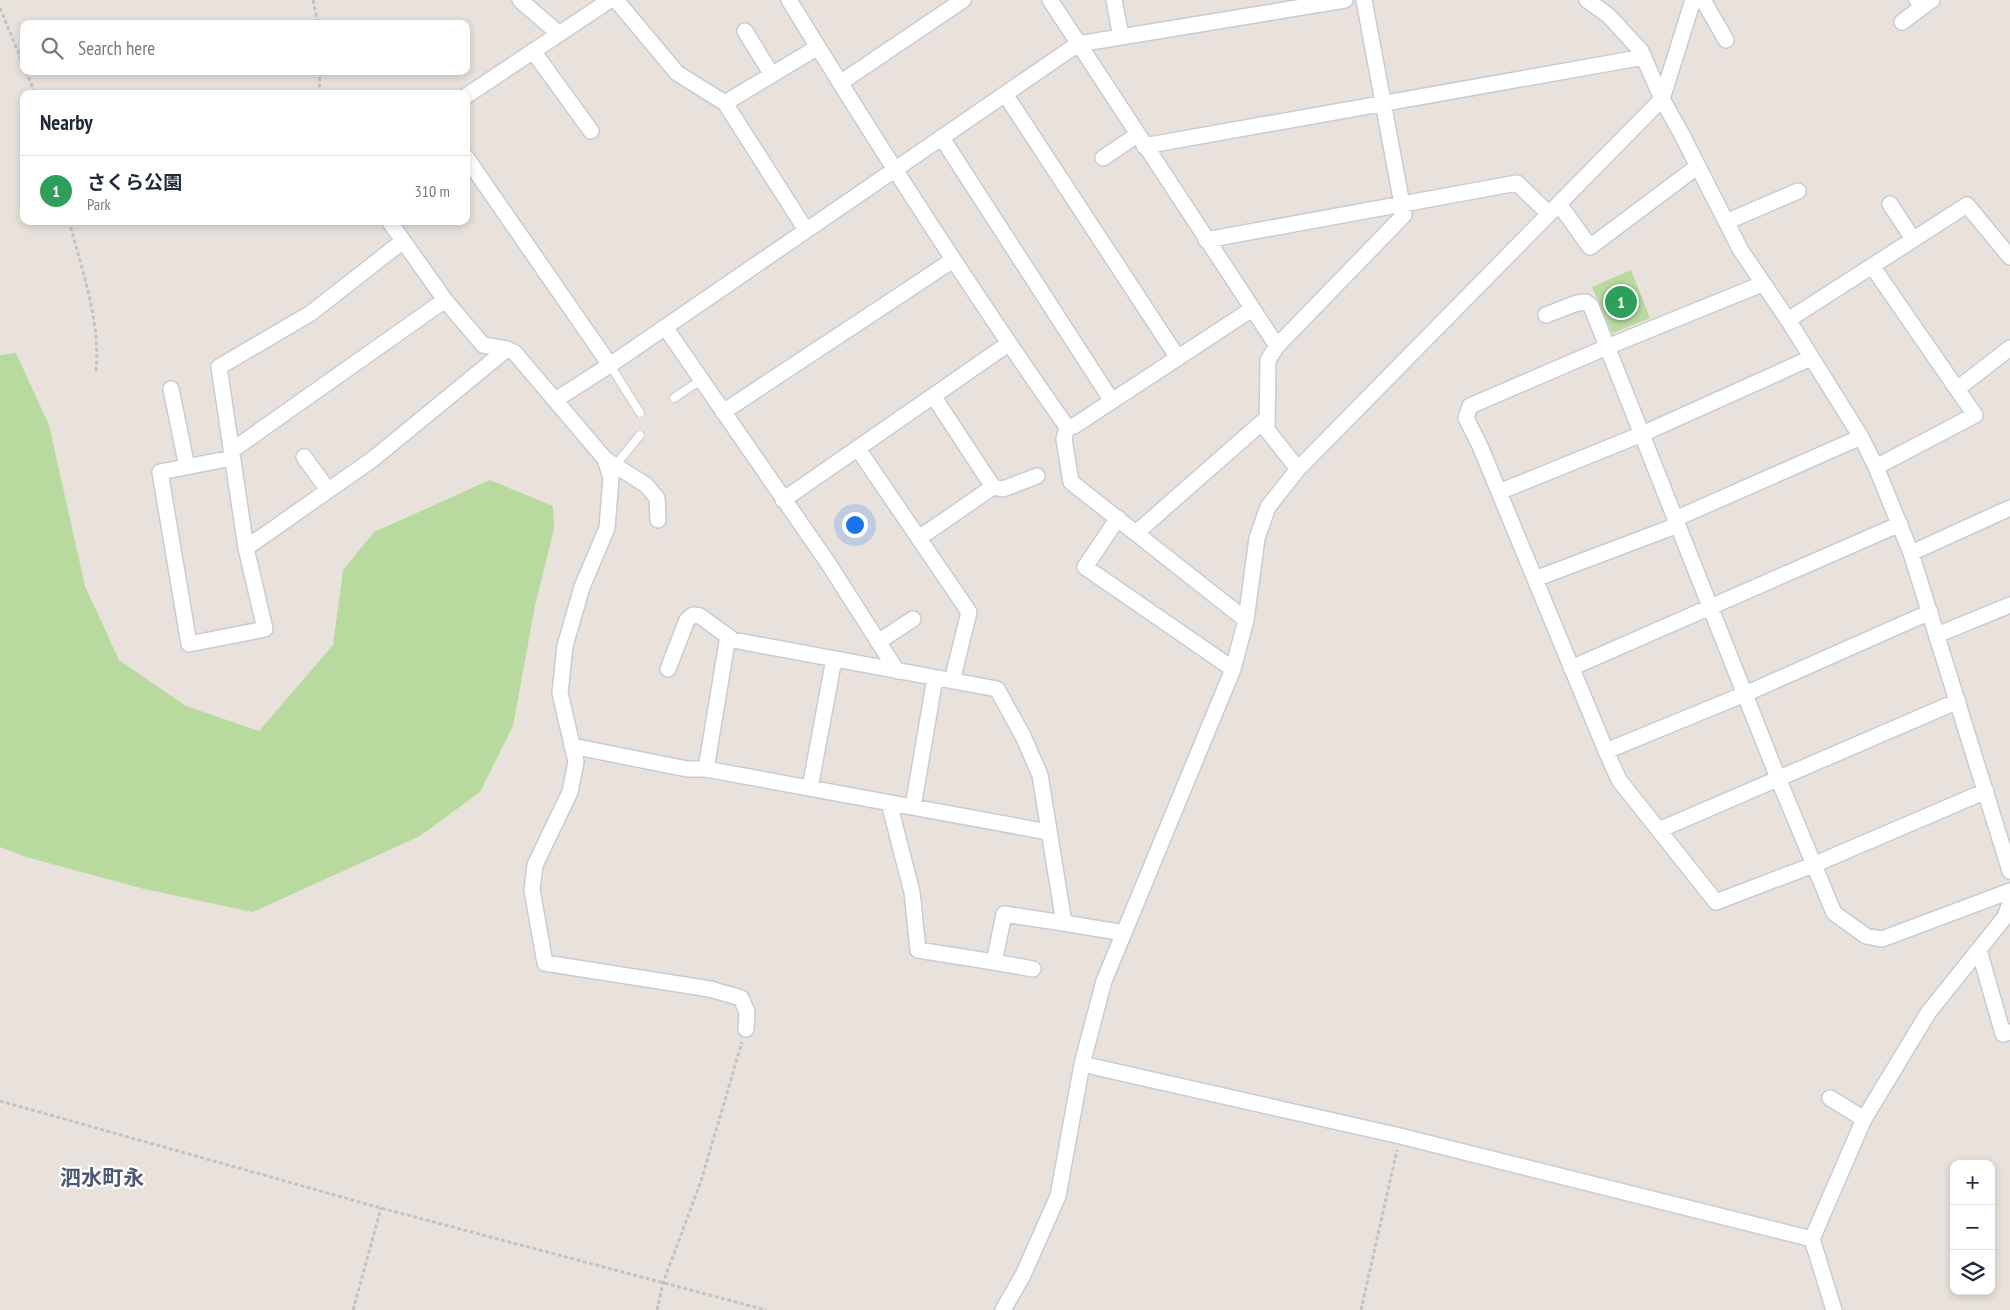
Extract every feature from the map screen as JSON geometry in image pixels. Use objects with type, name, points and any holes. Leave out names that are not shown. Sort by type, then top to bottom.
[{"type":"street","points":[[520,0],[558,34]]},
{"type":"street","points":[[470,93],[610,0]]},
{"type":"street","points":[[616,0],[677,73],[725,103],[806,230]]},
{"type":"street","points":[[789,0],[895,171],[1008,344],[1067,427],[1064,439],[1071,482],[1246,620]]},
{"type":"street","points":[[840,83],[963,0]]},
{"type":"street","points":[[1050,0],[1277,346]]},
{"type":"street","points":[[1114,0],[1122,37]]},
{"type":"street","points":[[555,400],[610,365],[1078,44],[1345,0]]},
{"type":"street","points":[[1298,469],[1267,430],[1268,360],[1277,346],[1404,215],[1364,0]]},
{"type":"street","points":[[1587,0],[1609,16],[1642,51],[1662,99],[1740,249],[1788,320],[1861,437],[1876,467],[1911,553],[2010,872]]},
{"type":"street","points":[[1003,1310],[1023,1275],[1058,1196],[1082,1064],[1104,981],[1233,668],[1246,620],[1257,538],[1268,508],[1298,469],[1662,99],[1693,0]]},
{"type":"street","points":[[1703,0],[1726,40]]},
{"type":"street","points":[[1902,22],[1923,3]]},
{"type":"street","points":[[745,31],[772,75]]},
{"type":"street","points":[[725,103],[818,46]]},
{"type":"street","points":[[533,51],[591,131]]},
{"type":"street","points":[[1103,158],[1141,140],[1382,104],[1644,57]]},
{"type":"street","points":[[1005,94],[1178,358]]},
{"type":"street","points":[[942,138],[1112,401]]},
{"type":"street","points":[[470,162],[610,365]]},
{"type":"street","points":[[1206,240],[1517,184],[1554,209],[1590,247],[1698,166]]},
{"type":"street","points":[[1726,222],[1798,191]]},
{"type":"street","points":[[1890,204],[1913,239]]},
{"type":"street","points":[[1788,320],[1966,205],[2010,257]]},
{"type":"street","points":[[392,225],[444,300],[483,345],[507,349],[515,353],[609,463],[646,485],[657,498],[658,520]]},
{"type":"street","points":[[403,241],[311,313],[219,367],[232,455],[246,548],[265,629],[189,644],[160,472],[232,455],[444,300]]},
{"type":"street","points":[[723,412],[953,260]]},
{"type":"street","points":[[1872,266],[1975,415],[1876,467]]},
{"type":"street","points":[[1762,284],[1607,347],[1470,406],[1466,418],[1499,492],[1606,751],[1619,780],[1716,902],[1813,865],[1986,791]]},
{"type":"street","points":[[1546,316],[1577,303],[1586,302],[1591,306],[1778,778],[1834,913],[1866,936],[1882,938],[2010,891]]},
{"type":"street","points":[[1067,427],[1074,426],[1252,309]]},
{"type":"street","points":[[665,327],[828,563],[896,671]]},
{"type":"street","points":[[783,500],[1008,344]]},
{"type":"street","points":[[1957,389],[2010,348]]},
{"type":"street","points":[[246,548],[373,459],[507,349]]},
{"type":"street","points":[[1499,492],[1642,434],[1811,358]]},
{"type":"street","points":[[171,389],[187,467]]},
{"type":"street","points":[[934,396],[993,487],[1003,489],[1037,476]]},
{"type":"street","points":[[1136,533],[1267,418]]},
{"type":"street","points":[[1535,579],[1677,522],[1861,437]]},
{"type":"street","points":[[858,449],[969,612],[952,681]]},
{"type":"street","points":[[304,458],[328,490]]},
{"type":"street","points":[[609,463],[611,478],[607,528],[582,587],[565,646],[560,693],[576,762],[570,792],[535,865],[532,890],[546,963],[710,989],[741,998],[747,1012],[746,1030]]},
{"type":"street","points":[[919,538],[993,487]]},
{"type":"street","points":[[1911,553],[2010,508]]},
{"type":"street","points":[[1118,518],[1085,567],[1233,668]]},
{"type":"street","points":[[1571,668],[1900,524]]},
{"type":"street","points":[[1937,635],[2010,605]]},
{"type":"street","points":[[1606,751],[1745,694],[1930,612]]},
{"type":"street","points":[[668,669],[686,620],[693,615],[700,616],[734,640],[997,689],[1023,736],[1040,775],[1064,923]]},
{"type":"street","points":[[878,642],[913,619]]},
{"type":"street","points":[[706,770],[728,636]]},
{"type":"street","points":[[810,788],[834,659]]},
{"type":"street","points":[[913,807],[935,678]]},
{"type":"street","points":[[1659,830],[1958,701]]},
{"type":"street","points":[[572,746],[687,769],[706,770],[810,788],[1048,832]]},
{"type":"street","points":[[889,803],[912,892],[918,950],[1033,969]]},
{"type":"street","points":[[1834,1310],[1812,1238],[1864,1119],[1928,1013],[2005,917],[2010,903]]},
{"type":"street","points":[[994,962],[1004,914],[1124,933]]},
{"type":"street","points":[[1979,950],[2003,1034],[2010,1032]]},
{"type":"street","points":[[1082,1064],[1400,1136],[1812,1238]]},
{"type":"street","points":[[1830,1098],[1864,1119]]},
{"type":"lane","points":[[610,365],[640,413]]},
{"type":"lane","points":[[674,398],[701,380]]},
{"type":"lane","points":[[609,463],[640,435]]},
{"type":"path","points":[[313,0],[317,20]]},
{"type":"path","points":[[0,8],[20,56]]},
{"type":"path","points":[[28,75],[33,90]]},
{"type":"path","points":[[319,90],[320,75]]},
{"type":"path","points":[[70,225],[88,296],[98,352],[96,372]]},
{"type":"path","points":[[656,1310],[663,1283],[700,1181],[746,1030]]},
{"type":"path","points":[[0,1101],[381,1208],[766,1310]]},
{"type":"path","points":[[1361,1310],[1400,1136]]},
{"type":"path","points":[[353,1310],[381,1208]]},
{"type":"green space","points":[[1631,270],[1650,318],[1612,333],[1592,287]]},
{"type":"green space","points":[[16,353],[49,425],[85,586],[119,660],[186,706],[259,731],[333,645],[343,570],[374,532],[490,480],[553,506],[554,529],[535,606],[513,726],[480,792],[420,836],[253,912],[144,889],[26,857],[0,847],[0,355]]},
{"type":"place","name":"さくら公園","points":[[1621,302]]},
{"type":"district","name":"泗水町永","points":[[102,1178]]}]
